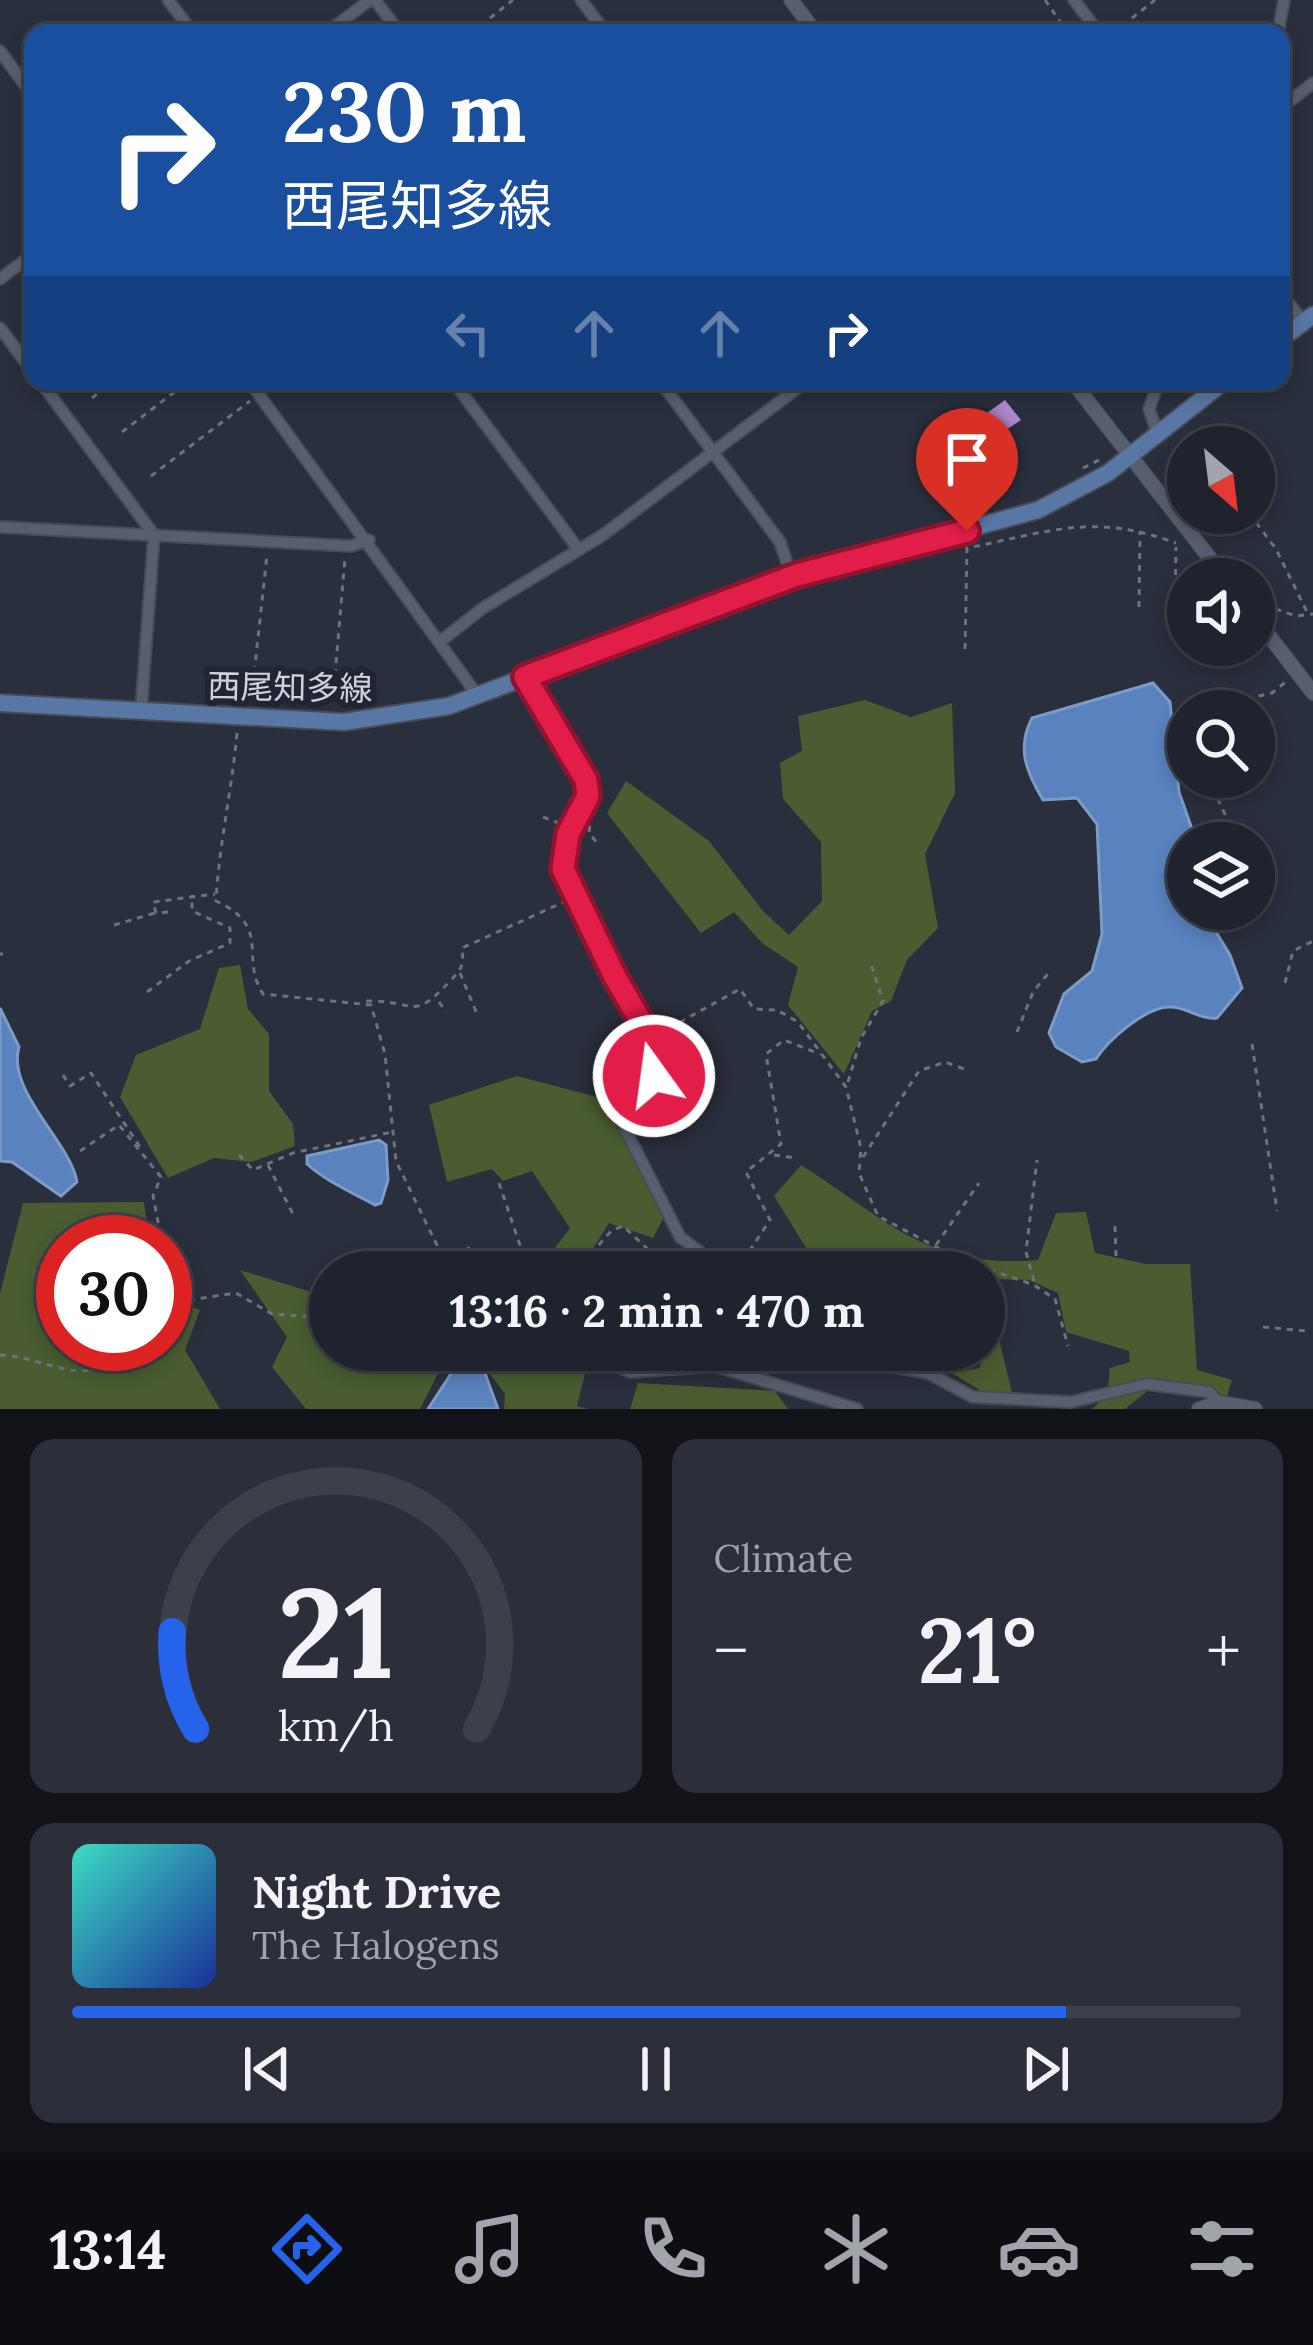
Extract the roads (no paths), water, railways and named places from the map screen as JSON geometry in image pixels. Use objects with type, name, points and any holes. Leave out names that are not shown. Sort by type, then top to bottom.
[{"type":"main road","name":"西尾知多線","points":[[0,703],[238,719],[378,719],[478,696],[797,575],[1010,520],[1070,495],[1131,455],[1214,390]]},
{"type":"street","points":[[168,0],[186,24]]},
{"type":"street","points":[[339,24],[373,0],[393,24]]},
{"type":"street","points":[[581,0],[599,24]]},
{"type":"street","points":[[1074,0],[1092,24]]},
{"type":"street","points":[[0,51],[24,84]]},
{"type":"street","points":[[0,279],[24,261]]},
{"type":"street","points":[[0,328],[24,360]]},
{"type":"street","points":[[47,390],[154,535],[141,711]]},
{"type":"street","points":[[255,390],[442,640],[478,696]]},
{"type":"street","points":[[460,390],[579,550]]},
{"type":"street","points":[[667,390],[780,542],[789,569],[797,575]]},
{"type":"street","points":[[442,640],[483,608],[579,550],[795,390]]},
{"type":"street","points":[[1079,390],[1210,558]]},
{"type":"street","points":[[1155,390],[1148,409],[1157,432]]},
{"type":"street","points":[[0,527],[347,546],[369,540]]},
{"type":"street","points":[[1275,642],[1313,693]]},
{"type":"street","points":[[525,677],[586,780],[584,806],[562,856],[574,895],[639,1017],[658,1064],[624,1108],[625,1127],[680,1237],[694,1251]]},
{"type":"street","points":[[732,1371],[857,1409]]},
{"type":"street","points":[[917,1371],[973,1397],[1071,1402],[1093,1394],[1169,1384],[1209,1392],[1220,1403]]},
{"type":"street","points":[[1088,1409],[1093,1394]]},
{"type":"street","points":[[1199,1409],[1220,1403],[1255,1409]]},
{"type":"water","points":[[1153,683],[1167,699],[1167,798],[1181,798],[1190,822],[1167,822],[1167,930],[1215,930],[1230,955],[1242,988],[1217,1018],[1160,1008],[1128,1026],[1096,1059],[1082,1062],[1056,1047],[1049,1033],[1064,994],[1092,971],[1102,934],[1097,824],[1077,798],[1043,800],[1024,750],[1032,718]]},
{"type":"water","points":[[0,1008],[19,1047],[22,1081],[77,1182],[61,1196],[12,1162],[0,1161]]},
{"type":"water","points":[[379,1140],[386,1145],[388,1180],[381,1203],[375,1205],[307,1164],[307,1156]]},
{"type":"water","points":[[453,1371],[484,1371],[498,1409],[428,1409]]}]
